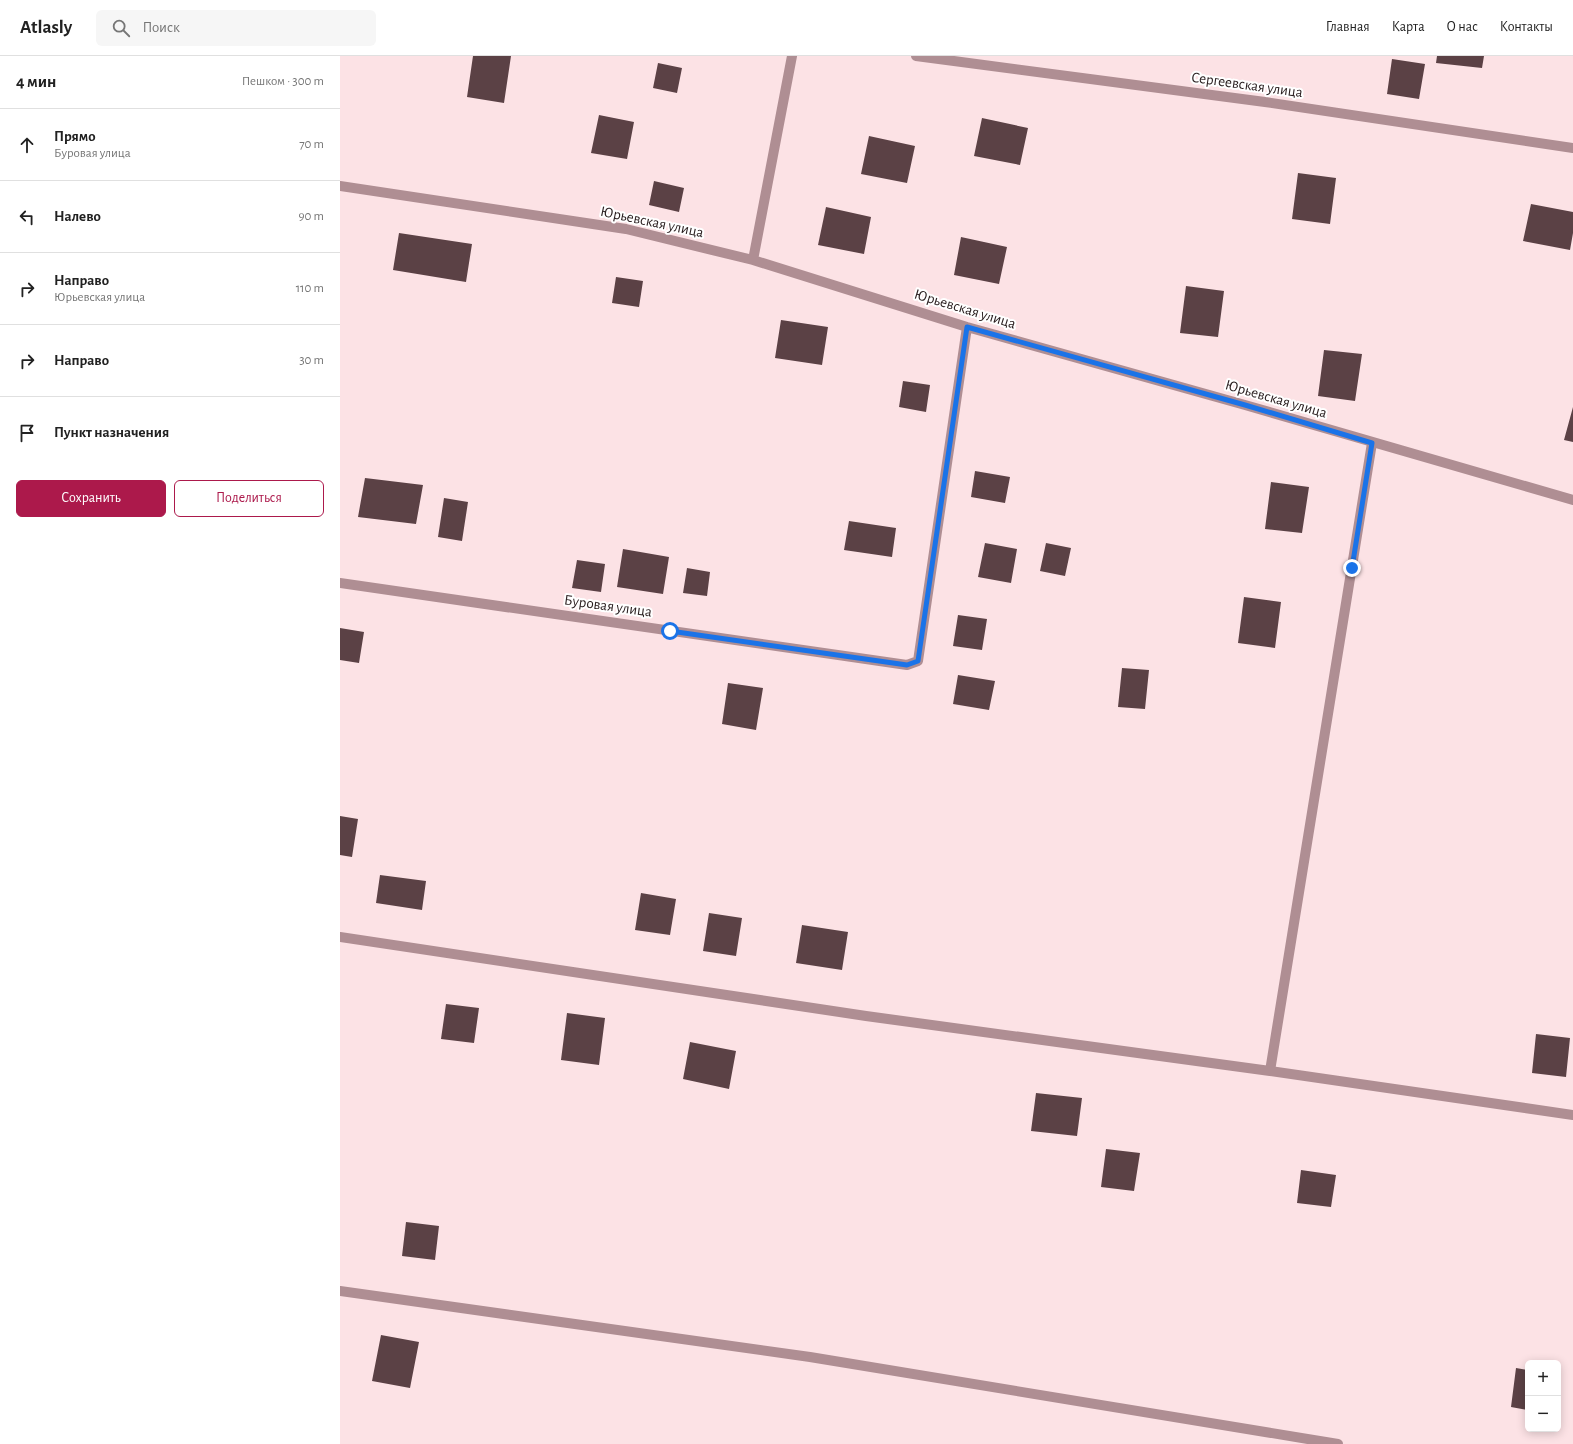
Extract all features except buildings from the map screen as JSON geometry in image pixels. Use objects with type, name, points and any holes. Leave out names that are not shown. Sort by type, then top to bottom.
[{"type":"street","points":[[753,260],[792,56]]},
{"type":"street","name":"Сергеевская улица","points":[[916,56],[1273,104],[1573,148]]},
{"type":"street","name":"Юрьевская улица","points":[[340,186],[626,229],[753,260],[967,327],[1245,405],[1573,500]]},
{"type":"street","name":"Буровая улица","points":[[340,583],[907,665],[918,661],[967,327]]},
{"type":"street","points":[[1270,1071],[1372,443]]},
{"type":"street","points":[[340,937],[866,1016],[1270,1071],[1573,1115]]},
{"type":"street","points":[[340,1291],[810,1357],[1338,1444]]},
{"type":"route","points":[[670,631],[907,665],[918,661],[967,327],[1245,405],[1372,443],[1352,568]]}]
